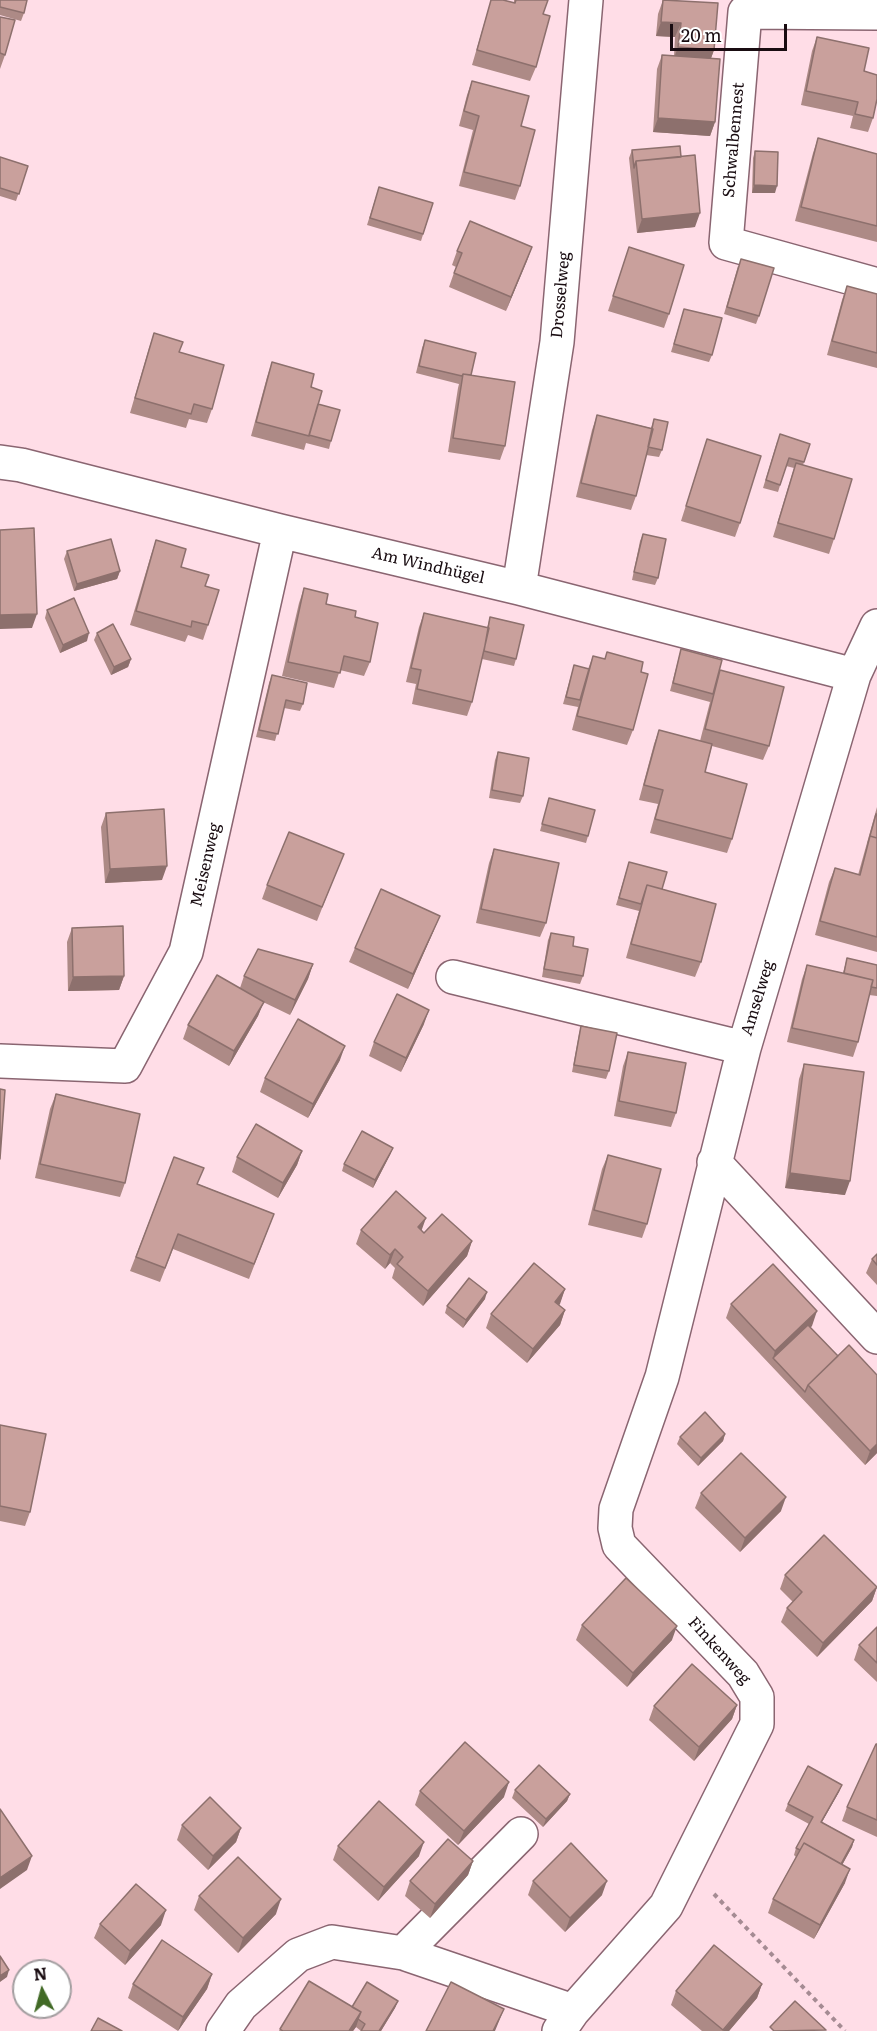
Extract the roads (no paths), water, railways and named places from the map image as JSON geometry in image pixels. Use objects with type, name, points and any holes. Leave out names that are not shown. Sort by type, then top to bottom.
[{"type":"street","name":"Drosselweg","points":[[519,588],[557,342],[586,0]]},
{"type":"street","name":"Schwalbennest","points":[[877,14],[745,12],[726,243],[877,285]]},
{"type":"street","name":"Am Windhügel","points":[[0,462],[21,465],[280,531],[519,588],[854,675]]},
{"type":"street","name":"Meisenweg","points":[[0,1061],[125,1066],[186,952],[280,531]]},
{"type":"street","name":"Amselweg","points":[[662,1377],[744,1048],[854,675],[877,626]]},
{"type":"street","points":[[453,977],[744,1048]]},
{"type":"street","points":[[714,1162],[877,1337]]},
{"type":"street","name":"Finkenweg","points":[[223,2031],[241,2005],[298,1955],[332,1942],[403,1953],[566,2021],[666,1906],[757,1724],[757,1697],[743,1674],[619,1545],[615,1528],[616,1509],[662,1377]]},
{"type":"street","points":[[403,1953],[520,1834]]}]
